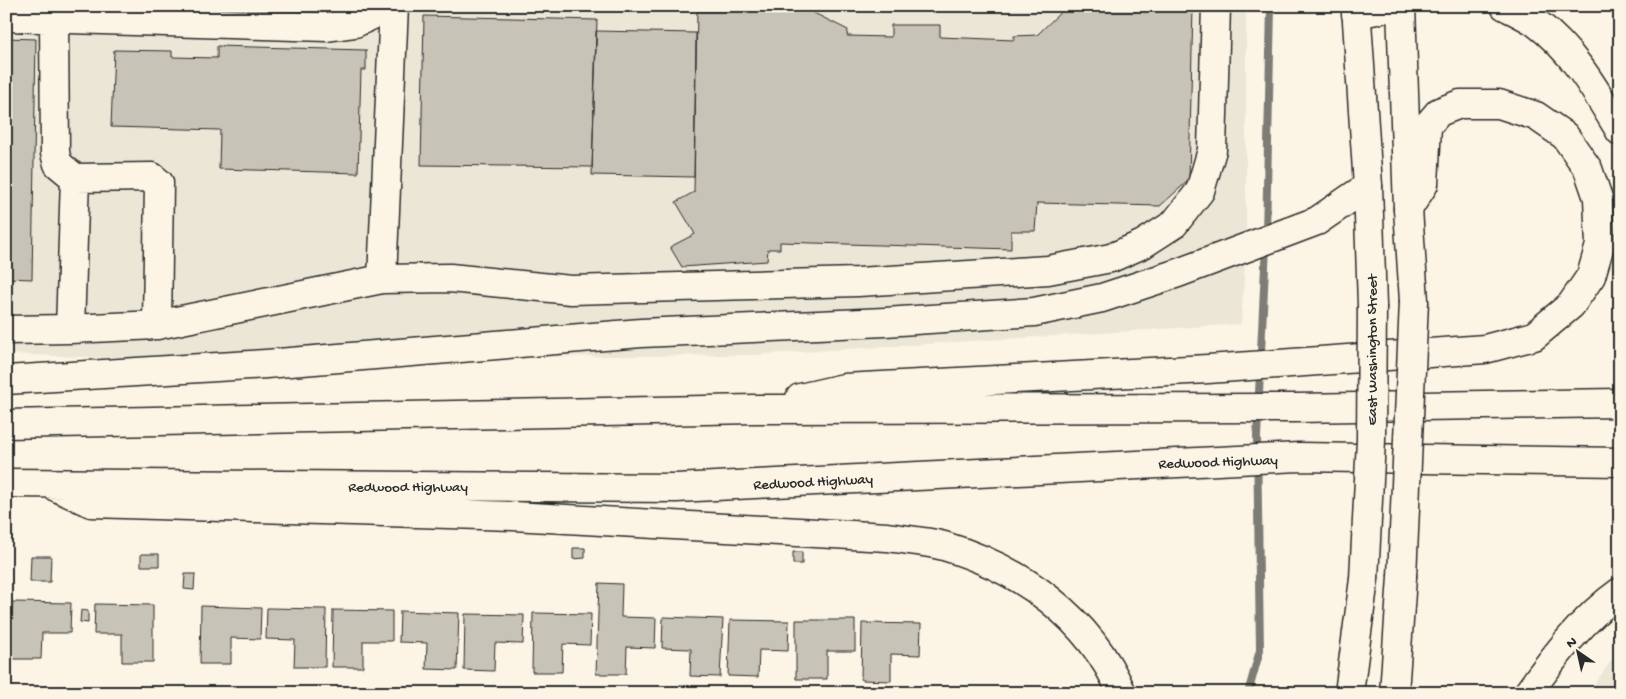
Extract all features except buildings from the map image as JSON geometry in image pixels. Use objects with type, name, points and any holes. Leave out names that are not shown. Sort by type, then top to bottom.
[{"type":"main road","points":[[6,17],[54,19],[236,15],[327,26],[355,23],[393,6],[382,278]]},
{"type":"main road","points":[[6,330],[157,325],[382,278],[450,278],[571,290],[858,282],[1048,270],[1111,258],[1143,244],[1174,224],[1200,191],[1212,150],[1216,6]]},
{"type":"main road","points":[[1356,10],[1397,6]]},
{"type":"main road","points":[[1394,693],[1402,577],[1414,301],[1408,209],[1401,6]]},
{"type":"main road","points":[[1505,6],[1535,22],[1575,59],[1590,80],[1620,131]]},
{"type":"main road","name":"East Washington Street","points":[[1349,693],[1364,579],[1371,440],[1372,306],[1368,186],[1356,10]]},
{"type":"main road","points":[[54,19],[55,153],[58,164],[75,178],[152,177],[160,183],[157,325]]},
{"type":"main road","points":[[755,409],[844,388],[1208,370],[1485,349],[1534,336],[1572,305],[1591,276],[1600,245],[1598,198],[1588,169],[1565,136],[1536,116],[1499,104],[1460,104],[1439,112],[1427,126],[1424,184],[1408,209]]},
{"type":"main road","points":[[70,329],[75,178]]},
{"type":"main road","points":[[6,380],[247,366],[641,333],[885,322],[1034,312],[1102,298],[1178,273],[1317,221],[1368,186]]},
{"type":"main road","points":[[6,424],[755,409],[1295,408],[1620,402]]},
{"type":"main road","name":"Redwood Highway","points":[[6,483],[676,488],[1299,457],[1620,462]]},
{"type":"main road","points":[[48,483],[91,503],[513,516],[887,537],[943,546],[1001,567],[1044,594],[1071,617],[1114,676],[1122,693]]},
{"type":"main road","points":[[1528,693],[1554,657],[1591,617],[1620,592]]},
{"type":"shaded area","points":[[6,6],[1246,6],[1246,247],[1241,324],[753,355],[160,360],[6,354]]},
{"type":"shaded area","points":[[1620,648],[1620,693],[1588,693]]},
{"type":"waterway","points":[[1266,234],[1271,6]]},
{"type":"waterway","points":[[1248,693],[1260,650],[1257,436],[1266,246]]}]
